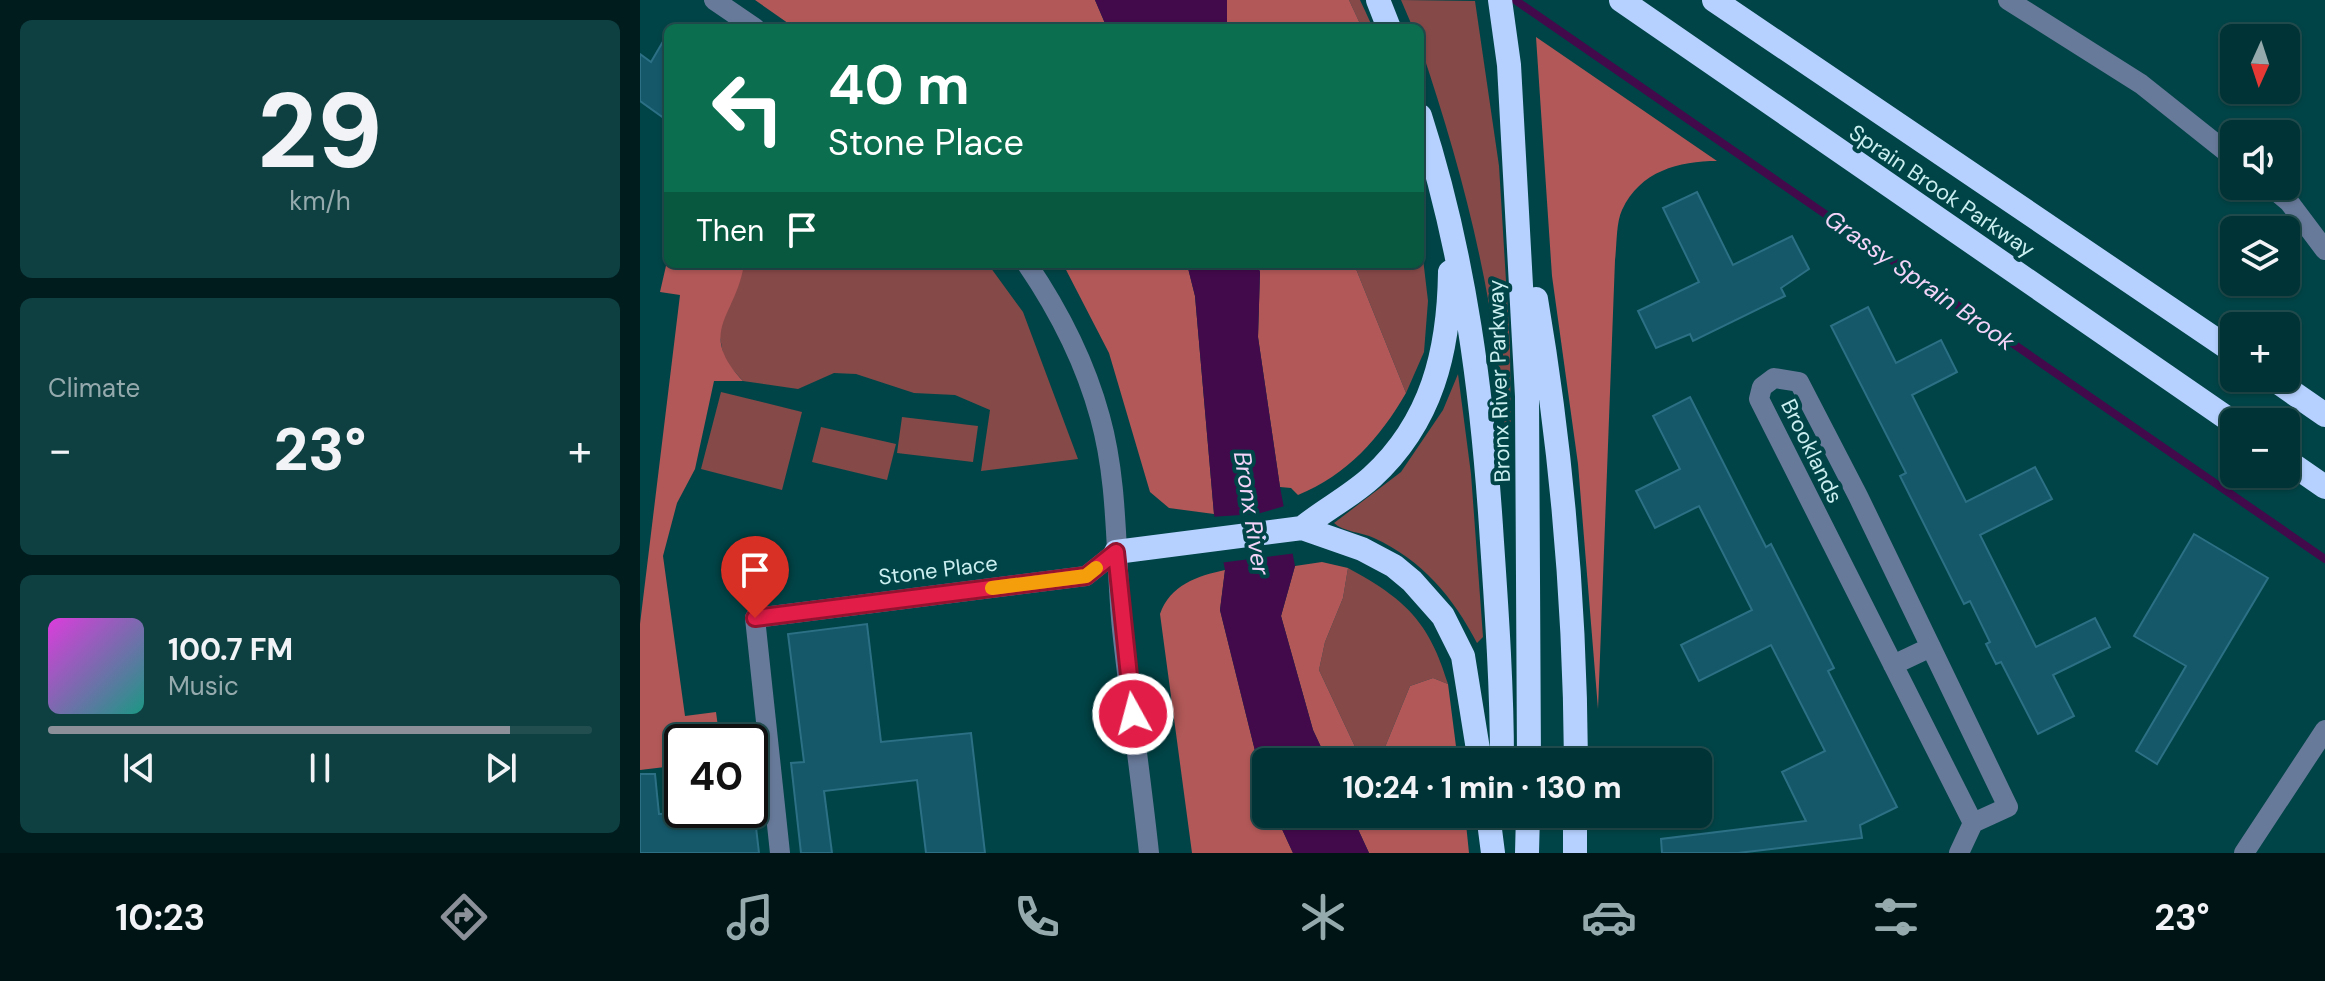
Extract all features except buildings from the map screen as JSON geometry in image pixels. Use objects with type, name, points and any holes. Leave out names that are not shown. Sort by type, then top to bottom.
[{"type":"highway","points":[[1378,0],[1387,24]]},
{"type":"highway","name":"Bronx River Parkway","points":[[1500,0],[1509,65],[1517,188],[1529,495],[1529,748]]},
{"type":"highway","name":"Sprain Brook Parkway","points":[[1621,0],[2220,413]]},
{"type":"highway","name":"Sprain Brook Parkway","points":[[1714,0],[2220,343]]},
{"type":"highway","name":"Bronx River Parkway","points":[[1424,130],[1451,226],[1470,321],[1485,443],[1497,610],[1502,748]]},
{"type":"highway","points":[[1517,188],[1547,366],[1567,533],[1574,632],[1576,748]]},
{"type":"highway","points":[[1302,528],[1371,478],[1405,440],[1430,396],[1448,329],[1451,226]]},
{"type":"highway","points":[[2292,392],[2325,415]]},
{"type":"highway","points":[[2300,470],[2325,487]]},
{"type":"highway","points":[[1116,552],[1302,528],[1362,549],[1394,566],[1443,616],[1463,656],[1478,748]]},
{"type":"highway","points":[[1490,828],[1493,853]]},
{"type":"highway","points":[[1501,853],[1502,828]]},
{"type":"highway","points":[[1527,853],[1528,828]]},
{"type":"highway","points":[[1575,828],[1575,853]]},
{"type":"street","points":[[714,0],[749,24]]},
{"type":"street","points":[[2008,0],[2141,84],[2220,147]]},
{"type":"street","points":[[2287,200],[2325,250]]},
{"type":"street","points":[[1030,268],[1048,295],[1081,359],[1101,419],[1112,488],[1116,552],[1149,853]]},
{"type":"street","name":"Brooklands","points":[[1774,378],[1799,382],[1931,647],[2008,807],[1973,823],[1759,399],[1762,387],[1774,378]]},
{"type":"street","name":"Stone Place","points":[[780,853],[755,618],[1086,576],[1116,552]]},
{"type":"street","points":[[1893,665],[1931,647]]},
{"type":"street","points":[[2244,853],[2325,730]]},
{"type":"street","points":[[1959,853],[1973,823]]},
{"type":"shaded area","points":[[755,0],[1095,0],[1105,24],[789,24]]},
{"type":"shaded area","points":[[1227,0],[1349,0],[1360,24],[1227,24]]},
{"type":"shaded area","points":[[1349,0],[1360,0],[1371,24],[1360,24]]},
{"type":"shaded area","points":[[1401,0],[1475,1],[1499,166],[1510,347],[1511,459],[1507,454],[1496,348],[1477,246],[1452,146],[1424,57],[1424,24],[1411,24]]},
{"type":"shaded area","points":[[1536,37],[1717,161],[1675,166],[1650,177],[1630,197],[1619,221],[1598,709],[1578,464],[1552,276]]},
{"type":"shaded area","points":[[1424,267],[1428,301],[1424,352],[1406,393],[1356,268]]},
{"type":"shaded area","points":[[665,268],[743,268],[721,336],[722,349],[729,364],[743,381],[714,381],[695,469],[677,503],[663,556],[685,716],[716,712],[718,724],[664,724],[664,767],[640,770],[640,624],[680,295],[660,292]]},
{"type":"shaded area","points":[[743,268],[991,268],[1023,312],[1078,459],[981,471],[990,410],[955,395],[914,393],[856,374],[834,373],[798,389],[743,381],[724,360],[719,331]]},
{"type":"shaded area","points":[[1065,268],[1188,268],[1195,296],[1214,514],[1169,508],[1150,492],[1109,353]]},
{"type":"shaded area","points":[[1258,268],[1356,268],[1406,393],[1361,453],[1332,477],[1298,495],[1291,488],[1280,487],[1258,337]]},
{"type":"shaded area","points":[[1458,374],[1471,474],[1483,637],[1477,643],[1447,595],[1407,557],[1369,536],[1334,523],[1401,472],[1443,410]]},
{"type":"shaded area","points":[[721,392],[802,412],[782,490],[701,469]]},
{"type":"shaded area","points":[[902,417],[978,426],[973,462],[897,453]]},
{"type":"shaded area","points":[[821,427],[896,444],[887,480],[812,462]]},
{"type":"shaded area","points":[[1322,562],[1348,568],[1343,598],[1325,642],[1319,670],[1356,748],[1321,748],[1313,730],[1281,616],[1295,566]]},
{"type":"shaded area","points":[[1348,568],[1400,602],[1423,628],[1441,662],[1448,684],[1433,678],[1410,686],[1385,748],[1356,748],[1319,670],[1325,642],[1343,598]]},
{"type":"shaded area","points":[[1225,570],[1220,610],[1254,748],[1252,828],[1281,828],[1293,853],[1192,853],[1160,614],[1170,596],[1186,583]]},
{"type":"shaded area","points":[[1433,678],[1448,684],[1456,748],[1385,748],[1410,686]]},
{"type":"shaded area","points":[[1357,828],[1466,828],[1469,853],[1369,853]]},
{"type":"water","points":[[1095,0],[1227,0],[1227,24],[1105,24]]},
{"type":"water","name":"Bronx River","points":[[1188,268],[1258,268],[1258,337],[1295,566],[1281,616],[1313,730],[1321,748],[1254,748],[1220,610],[1225,570],[1214,514],[1195,296]]},
{"type":"water","points":[[1281,828],[1357,828],[1369,853],[1293,853]]},
{"type":"pier","points":[[1288,505],[1297,553],[1219,563],[1210,517],[1257,514]]},
{"type":"waterway","name":"Grassy Sprain Brook","points":[[1515,0],[2325,559]]},
{"type":"slow traffic","points":[[992,588],[1086,576],[1096,568]]},
{"type":"route","points":[[755,618],[1086,576],[1116,552],[1133,714]]}]
